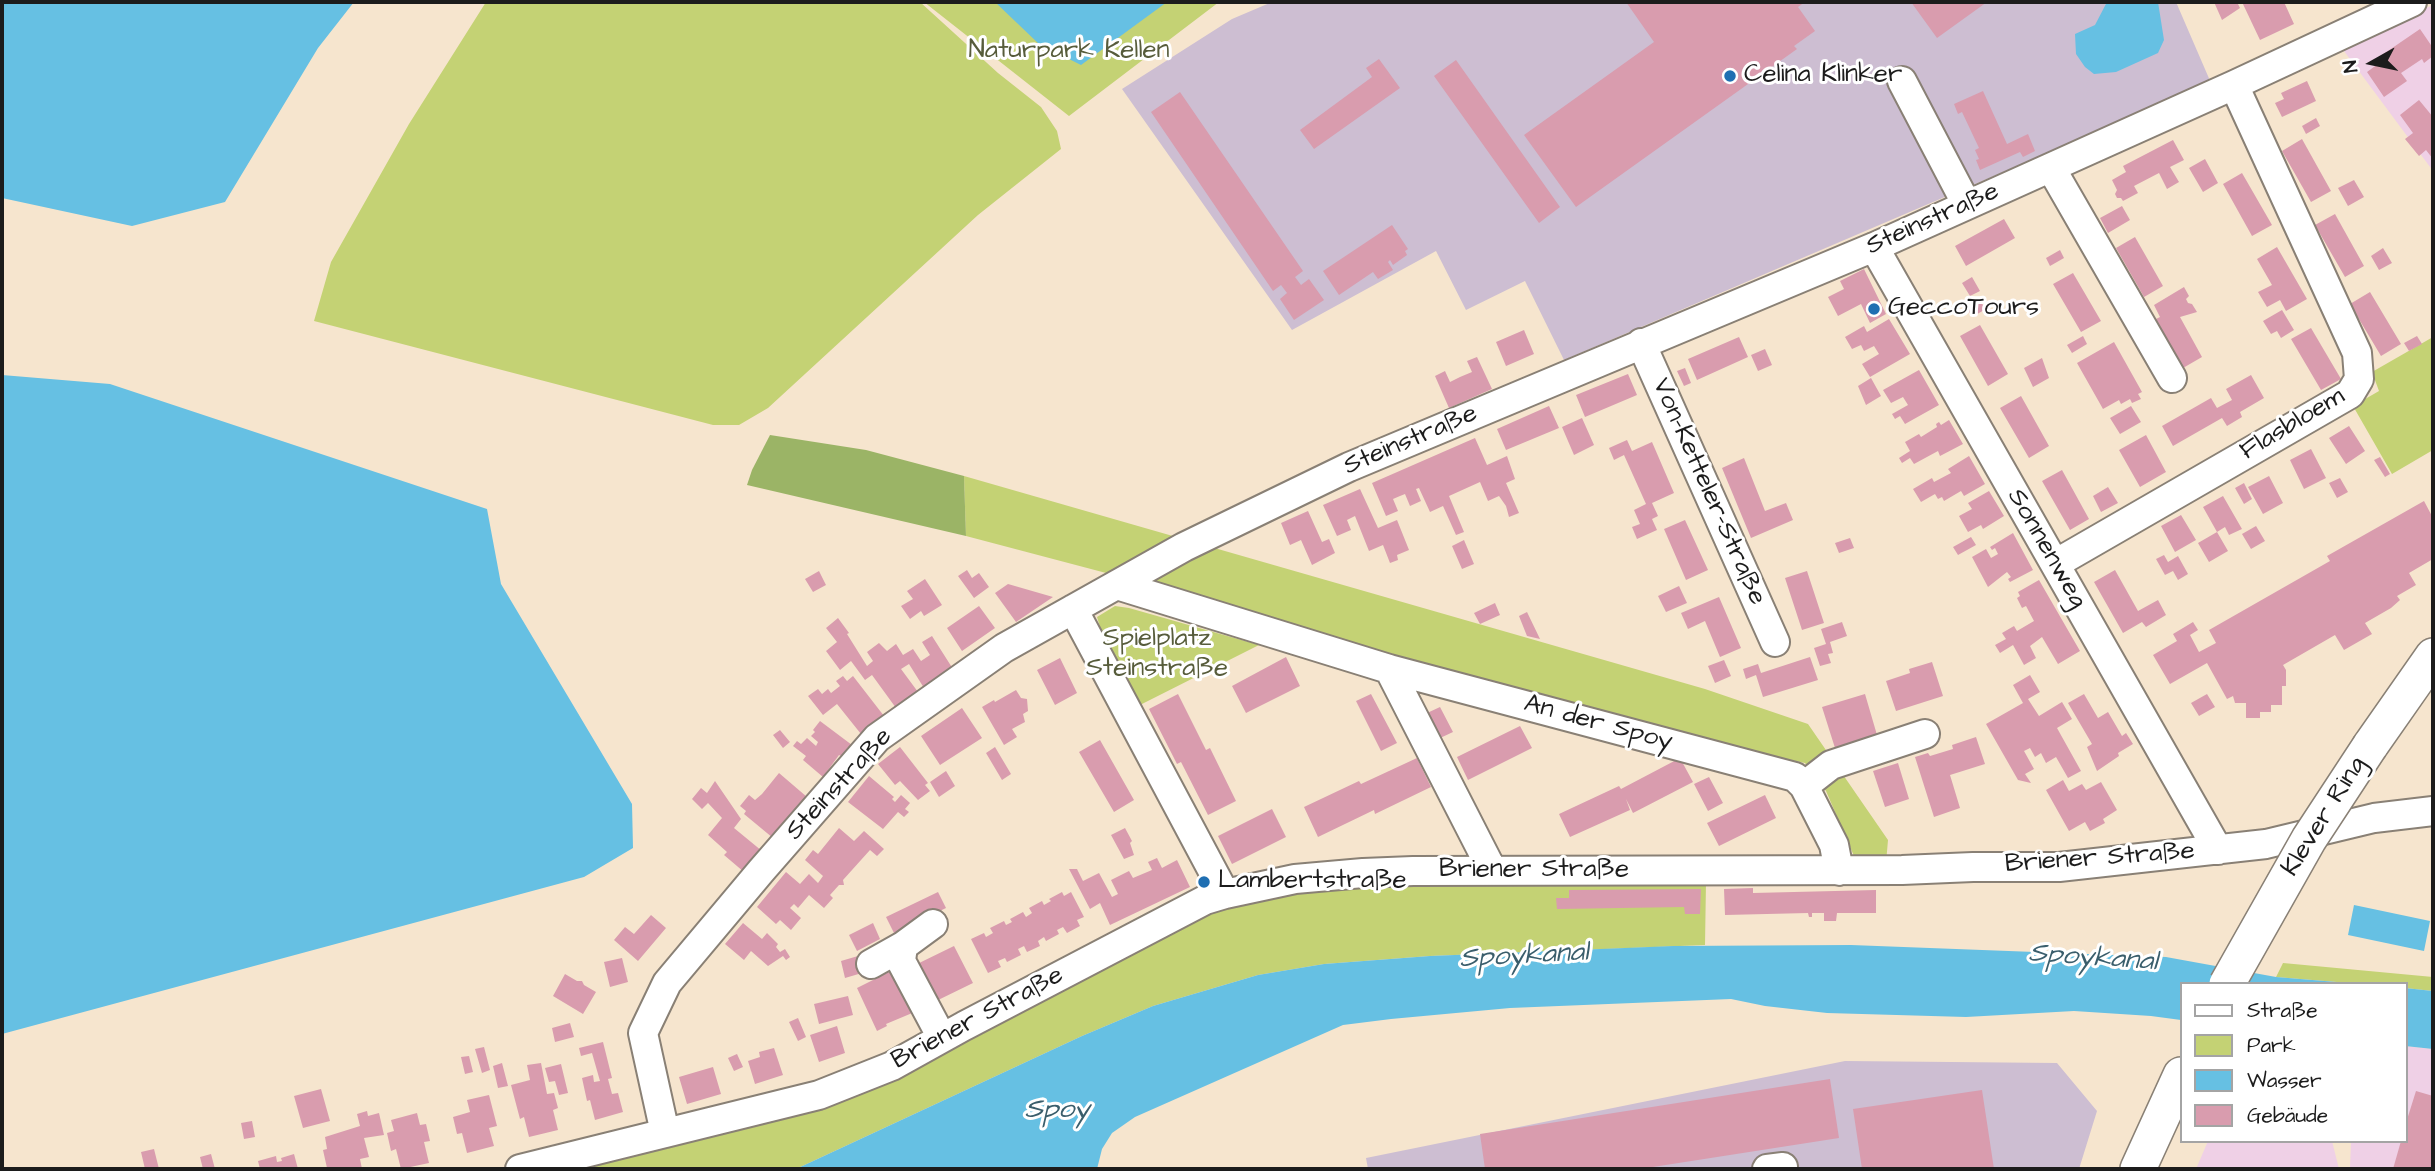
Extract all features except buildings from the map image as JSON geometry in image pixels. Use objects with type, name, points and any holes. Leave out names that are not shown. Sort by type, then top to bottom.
[{"type":"main road","name":"Klever Ring","points":[[2228,982],[2309,839],[2433,656]]},
{"type":"main road","points":[[2142,1157],[2180,1077]]},
{"type":"street","name":"Steinstraße","points":[[665,1133],[643,1033],[667,983],[877,738],[1004,648],[1184,547],[1349,467],[1874,247],[2412,2]]},
{"type":"street","points":[[1902,81],[1967,205]]},
{"type":"street","name":"Flasbloem","points":[[2055,564],[2350,394],[2359,379],[2357,353],[2234,85]]},
{"type":"street","points":[[2051,168],[2172,378]]},
{"type":"street","name":"Sonnenweg","points":[[1874,247],[2218,850]]},
{"type":"street","name":"Von-Ketteler-Straße","points":[[1641,343],[1775,642]]},
{"type":"street","name":"An der Spoy","points":[[1117,585],[1389,669],[1795,777],[1804,786]]},
{"type":"street","points":[[1073,609],[1225,894]]},
{"type":"street","points":[[1389,669],[1492,870]]},
{"type":"street","points":[[1839,871],[1834,845],[1804,786],[1831,765],[1925,734]]},
{"type":"street","name":"Briener Straße","points":[[520,1169],[819,1095],[892,1066],[1181,911],[1225,894],[1295,878],[1363,873],[1492,870],[1839,871],[2059,867],[2266,844],[2374,818],[2433,810]]},
{"type":"street","points":[[870,964],[903,946],[933,924]]},
{"type":"street","points":[[903,946],[901,961],[942,1038]]},
{"type":"street","points":[[1767,1169],[1783,1169]]},
{"type":"shaded area","points":[[1272,2],[2176,2],[2211,83],[1564,360],[1525,281],[1466,310],[1436,251],[1292,330],[1122,89],[1232,19]]},
{"type":"shaded area","points":[[2433,5],[2433,171],[2341,47]]},
{"type":"shaded area","points":[[2407,1046],[2433,1049],[2433,1169],[2350,1169],[2351,1143],[2407,1143]]},
{"type":"shaded area","points":[[1845,1061],[2057,1063],[2097,1111],[2079,1169],[1368,1169],[1366,1158]]},
{"type":"shaded area","points":[[2207,1143],[2332,1143],[2339,1169],[2196,1169]]},
{"type":"green space","points":[[486,2],[920,2],[998,73],[1041,107],[1057,131],[1061,149],[978,215],[768,408],[739,425],[713,425],[314,321],[331,262],[409,124]]},
{"type":"green space","name":"Naturpark Kellen","points":[[924,2],[1219,2],[1069,116]]},
{"type":"green space","points":[[2433,337],[2433,450],[2392,474],[2353,406],[2379,391],[2372,372]]},
{"type":"green space","points":[[770,435],[866,450],[964,476],[966,536],[747,485]]},
{"type":"green space","points":[[964,476],[1705,689],[1808,724],[1888,840],[1886,863],[1854,856],[1826,791],[1805,763],[1742,750],[966,536]]},
{"type":"green space","name":"Spielplatz Steinstraße","points":[[1115,606],[1259,645],[1138,706],[1097,617]]},
{"type":"green space","points":[[1706,882],[1705,945],[1430,956],[1324,964],[1258,975],[1153,1006],[1082,1036],[796,1169],[555,1169],[887,1077],[983,1032],[1144,943],[1200,917],[1257,897],[1327,886]]},
{"type":"green space","points":[[2283,963],[2433,977],[2433,991],[2407,988],[2407,982],[2337,982],[2276,977]]},
{"type":"water","points":[[2,2],[354,2],[318,48],[225,202],[132,226],[2,198]]},
{"type":"water","points":[[995,2],[1167,2],[1081,65],[1039,44]]},
{"type":"water","points":[[2107,2],[2158,2],[2164,40],[2158,53],[2116,72],[2094,74],[2076,54],[2075,34],[2095,25]]},
{"type":"water","points":[[2,375],[110,384],[487,509],[501,584],[632,804],[633,848],[584,877],[2,1034]]},
{"type":"water","points":[[2354,905],[2430,921],[2424,951],[2348,935]]},
{"type":"water","name":"Spoy","points":[[1851,945],[2166,957],[2276,977],[2337,982],[2180,982],[2180,1020],[2074,1011],[1966,1017],[1827,1013],[1731,999],[1510,1008],[1391,1019],[1343,1025],[1135,1117],[1112,1133],[1102,1149],[1097,1169],[796,1169],[1082,1036],[1153,1006],[1258,975],[1324,964],[1430,956],[1673,946]]},
{"type":"water","points":[[2407,988],[2433,991],[2433,1049],[2407,1046]]},
{"type":"place","name":"Celina Klinker","points":[[1730,76]]},
{"type":"place","name":"GeccoTours","points":[[1874,309]]},
{"type":"place","name":"Lambertstraße","points":[[1204,882]]},
{"type":"water label","name":"Spoykanal","points":[[1524,957]]},
{"type":"water label","name":"Spoykanal","points":[[2093,959]]}]
